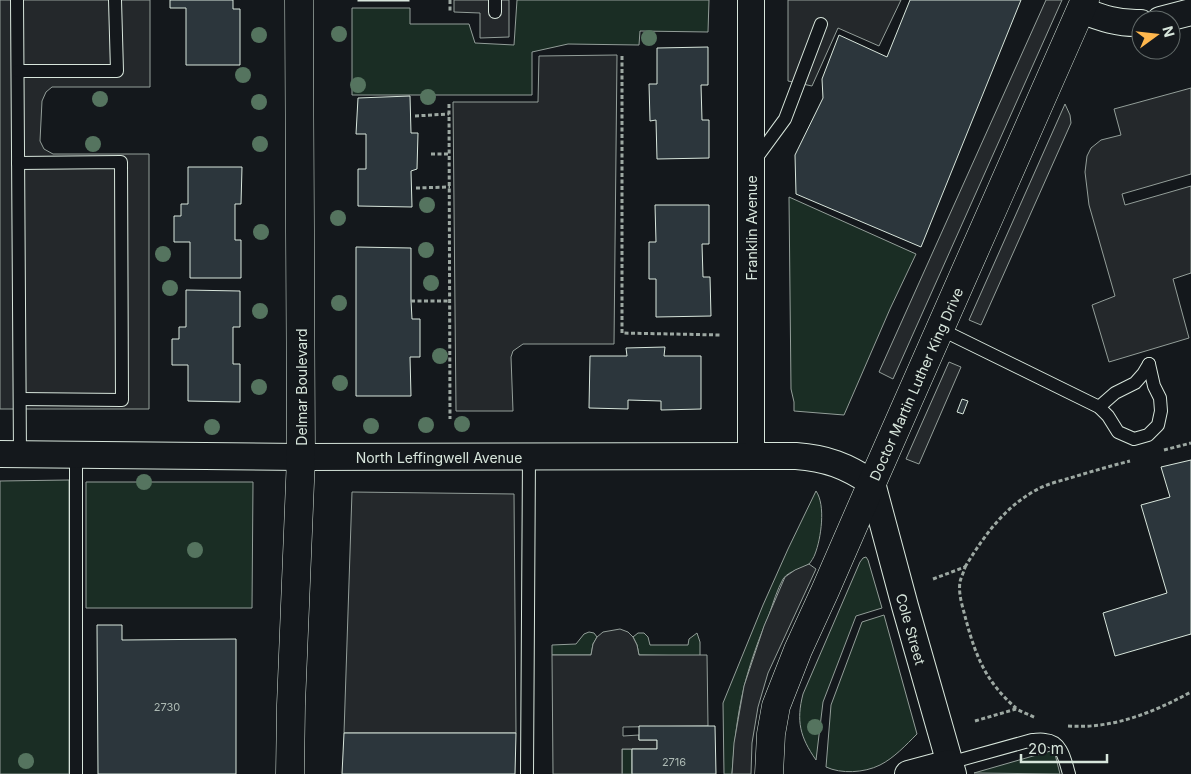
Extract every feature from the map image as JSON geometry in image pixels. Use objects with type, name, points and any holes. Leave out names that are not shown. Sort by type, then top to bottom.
[{"type":"main road","name":"Delmar Boulevard","points":[[290,774],[301,457],[299,0]]},
{"type":"main road","name":"Doctor Martin Luther King Drive","points":[[769,774],[771,734],[776,706],[798,650],[1083,5]]},
{"type":"street","name":"Franklin Avenue","points":[[751,0],[751,456]]},
{"type":"street","points":[[1083,5],[1113,22],[1131,24]]},
{"type":"street","name":"North Leffingwell Avenue","points":[[10,454],[301,457],[796,456],[810,457],[839,464],[872,483]]},
{"type":"street","name":"Cole Street","points":[[872,483],[907,616],[951,768]]},
{"type":"street","points":[[908,774],[951,768]]},
{"type":"lane","points":[[10,454],[20,399],[17,0]]},
{"type":"lane","points":[[18,71],[117,71],[115,0]]},
{"type":"lane","points":[[751,165],[785,119],[821,24]]},
{"type":"lane","points":[[18,163],[122,162],[122,400],[20,399]]},
{"type":"lane","points":[[940,329],[1099,407],[1108,416],[1118,432],[1134,438],[1148,435],[1158,425],[1161,411],[1160,398],[1154,386],[1149,364],[1135,383],[1115,393],[1099,407]]},
{"type":"lane","points":[[76,454],[76,774]]},
{"type":"lane","points":[[528,774],[529,456]]},
{"type":"lane","points":[[951,768],[1032,740],[1046,740],[1058,745],[1069,774]]},
{"type":"path","points":[[450,0],[450,12]]},
{"type":"path","points":[[622,56],[622,332],[721,335]]},
{"type":"path","points":[[449,104],[450,419]]},
{"type":"path","points":[[415,116],[449,114]]},
{"type":"path","points":[[431,154],[450,154]]},
{"type":"path","points":[[416,188],[450,187]]},
{"type":"path","points":[[411,301],[450,300]]},
{"type":"path","points":[[1163,451],[1191,443]]},
{"type":"path","points":[[1040,719],[1016,708],[1002,697],[991,682],[980,663],[972,642],[962,604],[960,582],[976,550],[1003,514],[1019,501],[1039,488],[1134,459]]},
{"type":"path","points":[[933,579],[966,568]]},
{"type":"path","points":[[1066,726],[1107,725],[1156,710],[1191,692]]},
{"type":"path","points":[[975,721],[1016,708]]},
{"type":"green space","points":[[517,0],[709,0],[708,32],[640,31],[639,45],[568,44],[532,52],[532,95],[352,95],[352,8],[410,8],[410,24],[469,24],[475,43],[514,45]]},
{"type":"green space","points":[[789,197],[916,254],[844,415],[794,411],[791,389]]},
{"type":"green space","points":[[69,480],[69,774],[0,774],[0,481]]},
{"type":"green space","points":[[86,482],[253,482],[252,608],[86,608]]},
{"type":"green space","points":[[816,491],[822,513],[821,531],[817,548],[809,564],[786,576],[777,592],[744,687],[736,730],[732,774],[724,774],[723,703],[763,605]]},
{"type":"green space","points":[[866,557],[882,608],[856,616],[823,702],[816,760],[806,744],[801,728],[800,712],[803,694],[860,562]]},
{"type":"green space","points":[[884,615],[917,734],[895,755],[874,768],[853,772],[839,771],[826,767],[831,705],[862,622]]},
{"type":"green space","points":[[594,633],[597,637],[593,644],[591,655],[552,655],[552,645],[576,644],[584,634]]},
{"type":"green space","points":[[638,633],[644,633],[648,637],[650,645],[688,645],[689,639],[697,633],[700,642],[700,656],[639,655],[633,637]]},
{"type":"green space","points":[[622,749],[632,749],[632,774],[622,774]]},
{"type":"green space","points":[[1054,750],[1060,774],[974,773]]},
{"type":"shaded area","points":[[0,0],[150,0],[150,87],[52,87],[46,92],[42,101],[40,141],[44,149],[53,154],[149,154],[149,409],[0,409]]},
{"type":"shaded area","points":[[454,0],[509,0],[509,37],[480,38],[480,13],[454,12]]},
{"type":"shaded area","points":[[788,0],[901,0],[879,46],[838,28],[812,86],[788,81]]},
{"type":"shaded area","points":[[1046,0],[1062,0],[893,379],[879,372]]},
{"type":"shaded area","points":[[617,55],[614,344],[523,344],[513,351],[511,357],[513,411],[456,411],[453,102],[538,102],[539,56]]},
{"type":"shaded area","points":[[1191,88],[1191,174],[1122,194],[1125,205],[1191,186],[1191,273],[1173,279],[1189,338],[1109,362],[1092,305],[1115,296],[1089,205],[1085,172],[1087,156],[1091,148],[1101,140],[1121,135],[1114,109]]},
{"type":"shaded area","points":[[1065,104],[1071,123],[981,325],[969,320]]},
{"type":"shaded area","points":[[949,362],[961,367],[919,464],[906,459]]},
{"type":"shaded area","points":[[352,492],[514,494],[516,733],[344,733]]},
{"type":"shaded area","points":[[809,564],[816,569],[768,673],[758,707],[752,743],[751,774],[732,774],[734,743],[744,686],[764,626],[785,577]]},
{"type":"shaded area","points":[[620,629],[628,632],[633,637],[639,655],[707,655],[708,726],[623,727],[623,736],[639,735],[639,740],[657,740],[657,749],[622,749],[622,774],[553,774],[552,655],[591,655],[593,644],[597,637],[603,632]]},
{"type":"building","points":[[170,0],[233,0],[233,9],[240,9],[240,65],[186,65],[186,8],[170,8]]},
{"type":"building","points":[[409,0],[409,1],[358,1]]},
{"type":"building","points":[[910,0],[1021,0],[921,247],[796,194],[795,155],[823,98],[822,79],[839,35],[887,57]]},
{"type":"building","points":[[708,47],[708,85],[701,85],[702,120],[709,120],[709,158],[657,159],[656,120],[650,121],[649,84],[657,84],[657,48]]},
{"type":"building","points":[[410,96],[411,133],[418,133],[417,169],[411,171],[412,207],[358,206],[358,169],[366,169],[366,134],[356,134],[358,98]]},
{"type":"building","points":[[188,167],[242,167],[241,204],[235,204],[235,240],[241,240],[241,278],[190,278],[190,242],[174,242],[174,216],[181,216],[181,204],[188,204]]},
{"type":"building","points":[[655,205],[709,205],[709,244],[702,244],[703,277],[710,277],[711,316],[656,317],[656,279],[649,279],[649,242],[656,242]]},
{"type":"building","points":[[356,247],[411,248],[412,319],[420,319],[420,357],[410,357],[411,396],[356,396]]},
{"type":"building","points":[[186,290],[240,291],[240,327],[233,327],[233,364],[240,364],[240,402],[188,401],[188,365],[172,365],[172,339],[179,339],[179,327],[186,327]]},
{"type":"building","points":[[665,347],[664,356],[701,356],[701,409],[661,410],[661,401],[628,400],[628,409],[589,408],[590,356],[627,356],[626,348]]},
{"type":"building","points":[[962,399],[968,401],[963,414],[957,412]]},
{"type":"building","points":[[1191,460],[1191,634],[1115,656],[1103,613],[1167,593],[1141,505],[1170,497],[1161,467]]},
{"type":"building","points":[[97,625],[122,625],[122,640],[236,639],[236,774],[98,774]]},
{"type":"building","points":[[639,726],[715,726],[716,774],[632,774],[632,749],[657,749],[657,740],[639,740]]},
{"type":"building","points":[[344,733],[516,733],[515,774],[342,774]]}]
